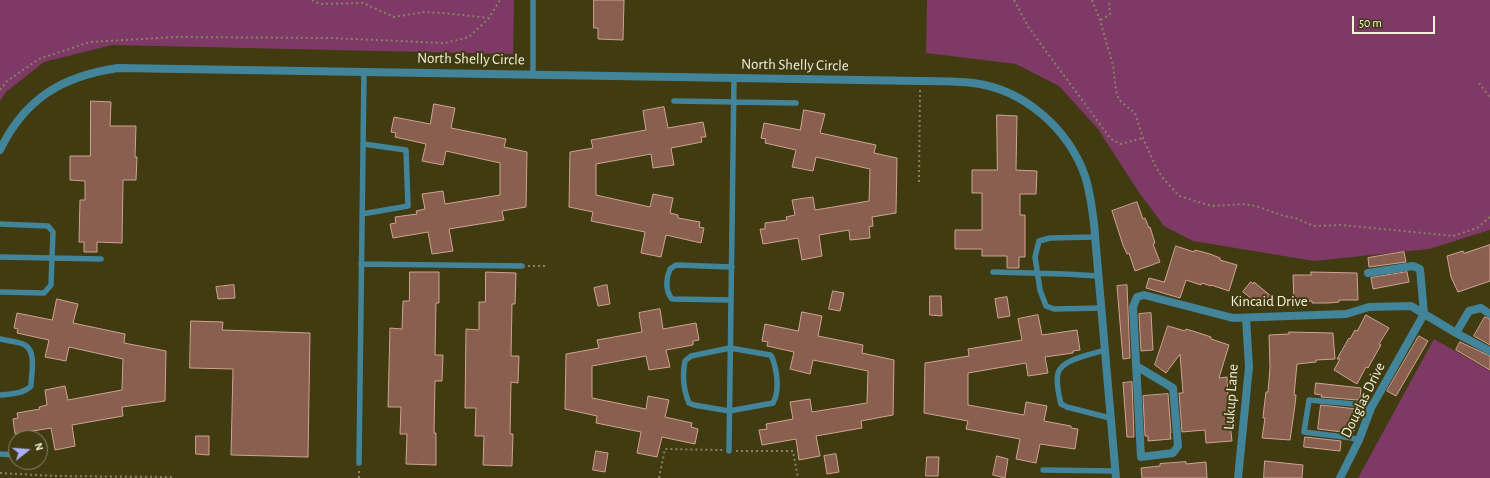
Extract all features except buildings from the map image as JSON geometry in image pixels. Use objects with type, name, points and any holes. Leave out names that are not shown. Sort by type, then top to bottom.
[{"type":"street","name":"North Shelly Circle","points":[[0,150],[8,134],[26,110],[43,95],[58,86],[95,71],[118,68],[921,81],[974,83],[999,90],[1025,102],[1050,121],[1065,138],[1077,157],[1085,175],[1090,196],[1099,276],[1115,474]]},
{"type":"street","points":[[1368,274],[1413,266],[1420,269],[1424,314]]},
{"type":"street","name":"Kincaid Drive","points":[[1138,367],[1173,388],[1178,446],[1173,453],[1142,457],[1138,367],[1133,307],[1137,297],[1144,295],[1233,318],[1346,314],[1369,307],[1411,306],[1490,351]]},
{"type":"street","points":[[1456,333],[1469,311],[1481,308],[1490,314]]},
{"type":"street","name":"Douglas Drive","points":[[1340,478],[1359,440],[1371,408],[1424,314]]},
{"type":"street","name":"Lukup Lane","points":[[1238,478],[1249,367],[1246,318]]},
{"type":"lane","points":[[533,0],[533,74]]},
{"type":"lane","points":[[358,463],[364,72]]},
{"type":"lane","points":[[728,451],[734,78]]},
{"type":"lane","points":[[674,101],[796,103]]},
{"type":"lane","points":[[362,214],[408,206],[406,150],[363,144]]},
{"type":"lane","points":[[0,224],[48,226],[53,232],[51,285],[44,293],[0,292]]},
{"type":"lane","points":[[1095,237],[1050,238],[1039,241],[1035,257],[1040,290],[1046,306],[1054,309],[1101,308]]},
{"type":"lane","points":[[0,257],[101,260]]},
{"type":"lane","points":[[362,264],[522,266]]},
{"type":"lane","points":[[731,300],[672,299],[667,286],[670,269],[676,265],[732,267]]},
{"type":"lane","points":[[993,272],[1099,276]]},
{"type":"lane","points":[[0,339],[25,345],[30,350],[32,358],[31,386],[21,393],[0,395]]},
{"type":"lane","points":[[730,348],[770,355],[773,359],[777,375],[776,391],[773,403],[729,411],[689,403],[684,392],[683,373],[685,360],[687,358],[730,348]]},
{"type":"lane","points":[[1105,350],[1070,361],[1062,368],[1058,373],[1059,394],[1061,404],[1067,407],[1110,418]]},
{"type":"lane","points":[[1359,440],[1304,432],[1308,400],[1365,405],[1371,408]]},
{"type":"lane","points":[[1044,470],[1115,474]]},
{"type":"path","points":[[312,0],[320,4],[363,3],[394,17],[424,12],[444,12],[489,18]]},
{"type":"path","points":[[0,90],[7,81],[39,59],[90,42],[184,37],[330,38],[445,43],[470,37],[489,18],[500,0]]},
{"type":"path","points":[[1014,0],[1029,28],[1110,138],[1120,144],[1143,138]]},
{"type":"path","points":[[1092,0],[1100,20],[1113,64],[1116,90],[1119,100],[1135,113],[1143,138],[1158,171],[1179,196],[1212,206],[1242,204],[1256,206],[1284,216],[1295,218],[1314,226],[1342,225],[1453,236],[1477,228],[1490,217]]},
{"type":"path","points":[[1100,20],[1110,14],[1109,0]]},
{"type":"path","points":[[919,182],[921,81]]},
{"type":"path","points":[[1479,83],[1490,98]]},
{"type":"path","points":[[522,266],[547,266]]},
{"type":"path","points":[[0,473],[55,476],[174,477]]},
{"type":"shaded area","points":[[0,0],[514,0],[513,54],[112,45],[44,62],[6,92],[0,101]]},
{"type":"shaded area","points":[[927,0],[1490,0],[1490,230],[1429,249],[1314,261],[1193,241],[1164,226],[1138,191],[1098,129],[1059,86],[1016,64],[926,53]]},
{"type":"shaded area","points":[[1434,339],[1490,371],[1490,478],[1358,478]]}]
